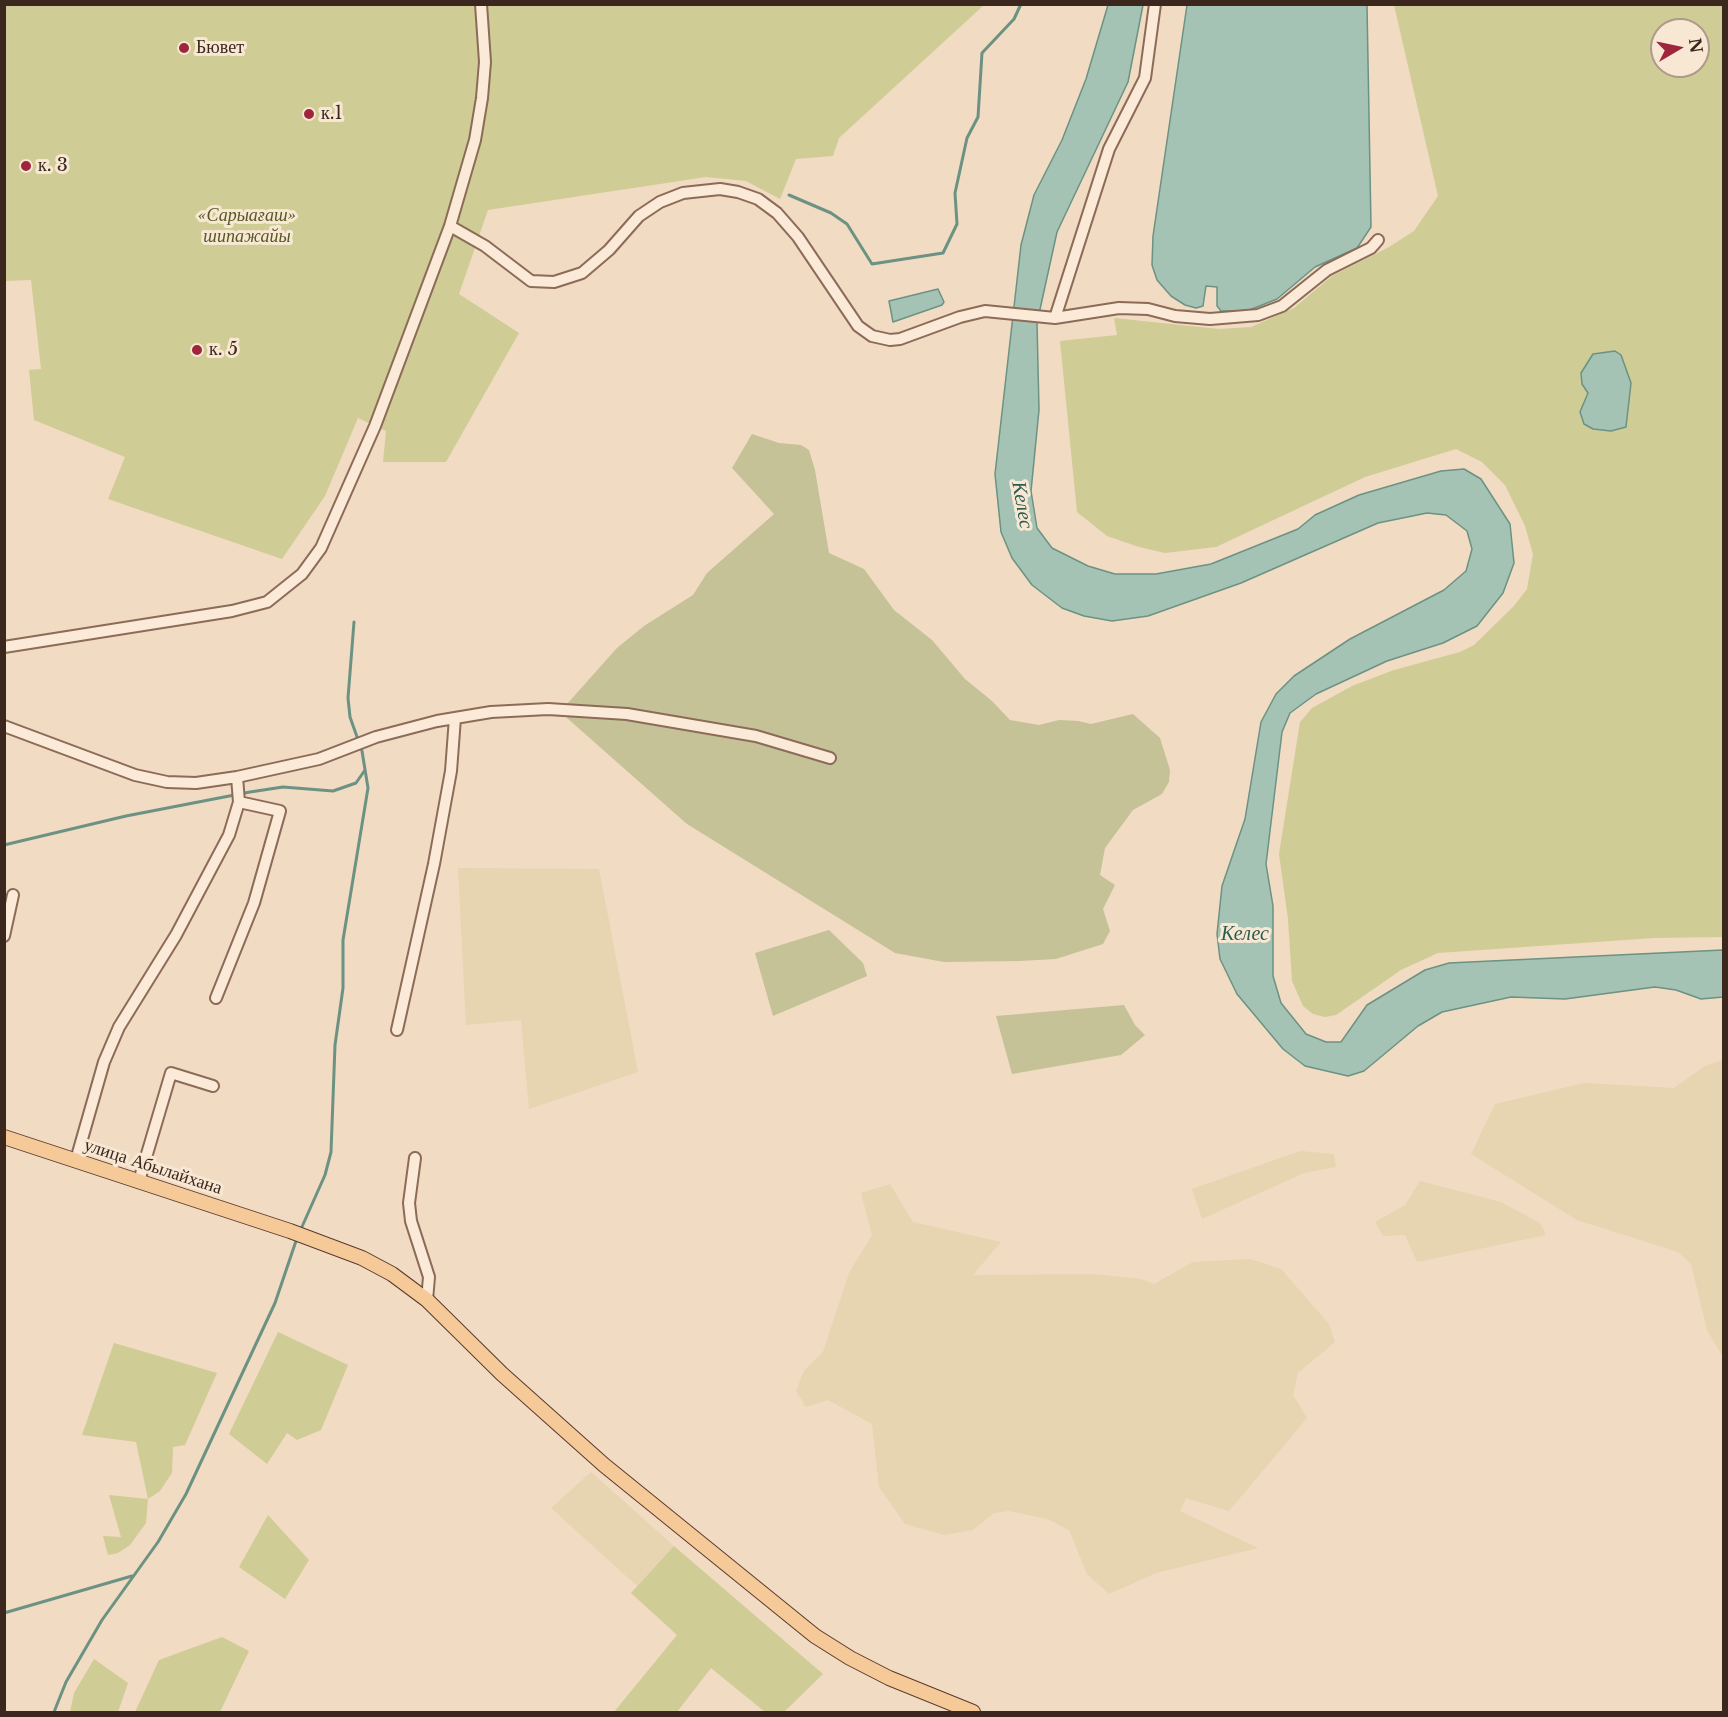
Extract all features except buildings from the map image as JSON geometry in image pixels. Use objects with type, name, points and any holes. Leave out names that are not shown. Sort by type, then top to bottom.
[{"type":"main road","name":"улица Абылайхана","points":[[4,1137],[307,1237],[362,1258],[392,1274],[427,1300],[502,1374],[604,1466],[815,1636],[850,1658],[889,1678],[973,1713]]},
{"type":"street","points":[[4,647],[232,611],[267,602],[285,590],[302,574],[321,548],[375,426],[450,226],[475,140],[482,98],[485,62],[482,4]]},
{"type":"street","points":[[1055,318],[1109,149],[1145,78],[1155,4]]},
{"type":"street","points":[[450,226],[485,246],[531,281],[554,282],[582,273],[609,250],[639,216],[660,202],[683,193],[720,189],[738,192],[758,199],[777,213],[818,262],[852,320],[872,336],[900,339],[974,313],[993,311],[1055,318],[1119,308],[1148,309],[1175,316],[1210,319],[1258,315],[1282,306],[1327,270],[1371,248],[1378,240]]},
{"type":"street","points":[[4,726],[135,775],[167,782],[196,783],[237,777],[319,759],[376,737],[455,718],[491,712],[548,709],[627,714],[756,736],[830,758]]},
{"type":"street","points":[[397,1030],[434,864],[451,771],[455,718]]},
{"type":"street","points":[[76,1160],[104,1062],[119,1027],[176,936],[229,835],[239,802],[237,777]]},
{"type":"street","points":[[216,998],[254,903],[280,812],[239,802]]},
{"type":"street","points":[[4,936],[13,895]]},
{"type":"street","points":[[139,1181],[171,1072],[213,1086]]},
{"type":"street","points":[[414,1158],[409,1203],[411,1221],[429,1277],[427,1300]]},
{"type":"shaded area","points":[[752,434],[779,443],[801,445],[809,450],[815,470],[829,553],[864,569],[894,610],[932,640],[965,679],[992,701],[1010,720],[1039,725],[1059,720],[1091,724],[1133,714],[1160,738],[1170,770],[1169,782],[1162,794],[1133,810],[1105,848],[1100,875],[1115,885],[1103,909],[1110,931],[1103,944],[1056,959],[1019,961],[944,962],[895,953],[687,824],[567,718],[567,704],[617,648],[644,626],[693,595],[707,573],[774,514],[732,468]]},
{"type":"shaded area","points":[[458,868],[599,869],[638,1072],[529,1109],[521,1020],[466,1025]]},
{"type":"shaded area","points":[[829,930],[863,963],[867,976],[773,1016],[755,953]]},
{"type":"shaded area","points":[[1124,1005],[1135,1025],[1145,1035],[1121,1055],[1012,1074],[996,1016]]},
{"type":"shaded area","points":[[1724,1060],[1723,1357],[1707,1330],[1691,1264],[1678,1252],[1577,1220],[1471,1154],[1495,1104],[1584,1083],[1674,1088],[1705,1066]]},
{"type":"shaded area","points":[[1300,1151],[1334,1154],[1336,1167],[1304,1173],[1202,1219],[1192,1189]]},
{"type":"shaded area","points":[[1420,1181],[1501,1202],[1540,1223],[1546,1235],[1417,1262],[1405,1235],[1383,1236],[1375,1222],[1405,1205]]},
{"type":"shaded area","points":[[890,1184],[913,1222],[1001,1242],[973,1275],[1094,1274],[1141,1279],[1154,1284],[1193,1262],[1250,1259],[1281,1269],[1329,1324],[1335,1342],[1298,1373],[1293,1395],[1307,1418],[1229,1511],[1186,1498],[1180,1511],[1258,1548],[1156,1573],[1109,1594],[1087,1574],[1069,1530],[1047,1519],[1009,1511],[994,1513],[973,1530],[944,1535],[905,1524],[879,1487],[872,1424],[828,1400],[806,1407],[796,1391],[804,1371],[823,1352],[849,1273],[872,1235],[861,1193]]},
{"type":"shaded area","points":[[591,1472],[674,1546],[637,1586],[551,1508]]},
{"type":"green space","name":"«Сарыағаш» шипажайы","points":[[4,5],[984,5],[839,138],[833,156],[796,159],[780,199],[746,181],[706,177],[488,210],[459,294],[519,333],[446,462],[383,462],[386,431],[358,418],[325,496],[282,559],[108,499],[125,457],[34,420],[29,370],[41,369],[31,280],[5,281]]},
{"type":"green space","points":[[1394,5],[1723,5],[1723,937],[1654,938],[1438,953],[1401,970],[1336,1015],[1325,1017],[1313,1014],[1303,1006],[1292,981],[1288,919],[1279,854],[1300,722],[1312,708],[1352,686],[1394,670],[1460,652],[1474,645],[1514,606],[1527,589],[1533,554],[1525,526],[1505,485],[1482,462],[1456,449],[1365,477],[1216,547],[1165,553],[1107,536],[1077,512],[1060,341],[1117,335],[1114,318],[1219,329],[1251,327],[1294,308],[1332,276],[1389,247],[1414,231],[1438,196]]},
{"type":"green space","points":[[278,1332],[348,1365],[321,1430],[297,1440],[287,1433],[267,1464],[229,1434]]},
{"type":"green space","points":[[114,1343],[217,1373],[185,1445],[173,1447],[172,1473],[160,1491],[148,1499],[136,1442],[82,1435]]},
{"type":"green space","points":[[109,1495],[148,1499],[146,1523],[130,1545],[118,1553],[108,1555],[103,1536],[121,1537]]},
{"type":"green space","points":[[268,1515],[309,1560],[285,1599],[239,1567]]},
{"type":"green space","points":[[674,1546],[823,1674],[784,1712],[765,1712],[711,1668],[677,1712],[614,1712],[677,1635],[631,1593]]},
{"type":"green space","points":[[222,1637],[249,1651],[220,1712],[135,1712],[159,1660]]},
{"type":"green space","points":[[94,1659],[128,1683],[118,1712],[70,1712],[74,1693]]},
{"type":"water","name":"Келес","points":[[1108,5],[1143,5],[1128,82],[1057,232],[1037,323],[1039,410],[1031,491],[1037,528],[1052,548],[1088,566],[1115,574],[1156,574],[1211,564],[1298,529],[1315,515],[1359,495],[1441,471],[1464,469],[1481,479],[1510,524],[1514,563],[1503,593],[1477,626],[1443,643],[1387,661],[1316,694],[1290,713],[1282,732],[1266,864],[1273,906],[1273,976],[1281,1003],[1306,1034],[1326,1042],[1341,1042],[1367,1005],[1425,970],[1449,963],[1723,950],[1723,997],[1701,999],[1676,990],[1655,987],[1565,999],[1511,997],[1442,1012],[1418,1026],[1364,1071],[1348,1076],[1305,1066],[1283,1049],[1237,994],[1220,959],[1217,934],[1222,886],[1245,819],[1261,722],[1276,694],[1294,676],[1350,639],[1444,590],[1466,571],[1472,549],[1467,531],[1446,515],[1427,513],[1378,523],[1241,583],[1148,616],[1112,621],[1084,616],[1062,608],[1032,585],[1012,558],[1001,532],[995,474],[1021,245],[1034,195],[1062,140],[1086,79]]},
{"type":"water","points":[[1187,5],[1367,5],[1371,227],[1357,248],[1315,267],[1277,299],[1247,311],[1221,311],[1217,306],[1217,287],[1206,286],[1203,306],[1196,308],[1185,305],[1171,296],[1157,280],[1152,265],[1153,236]]},
{"type":"water","points":[[938,289],[944,302],[942,305],[893,322],[889,301]]},
{"type":"water","points":[[1615,351],[1621,355],[1631,383],[1626,427],[1611,431],[1593,429],[1584,424],[1580,412],[1588,393],[1582,384],[1581,373],[1593,354]]},
{"type":"waterway","points":[[789,195],[831,213],[847,224],[872,264],[943,253],[957,224],[955,193],[967,138],[978,117],[982,53],[1014,19],[1021,4]]},
{"type":"waterway","points":[[301,1229],[325,1175],[331,1152],[335,1045],[343,988],[343,940],[368,788],[362,751],[350,717],[348,698],[354,622]]},
{"type":"waterway","points":[[4,845],[126,816],[250,792],[283,787],[333,791],[356,783],[365,770]]},
{"type":"waterway","points":[[54,1712],[66,1682],[102,1620],[158,1542],[186,1494],[275,1303],[297,1238]]},
{"type":"waterway","points":[[4,1613],[132,1576]]},
{"type":"place","name":"Бювет","points":[[184,48]]},
{"type":"place","name":"к.1","points":[[309,114]]},
{"type":"place","name":"к. 3","points":[[26,166]]},
{"type":"place","name":"к. 5","points":[[197,350]]}]
